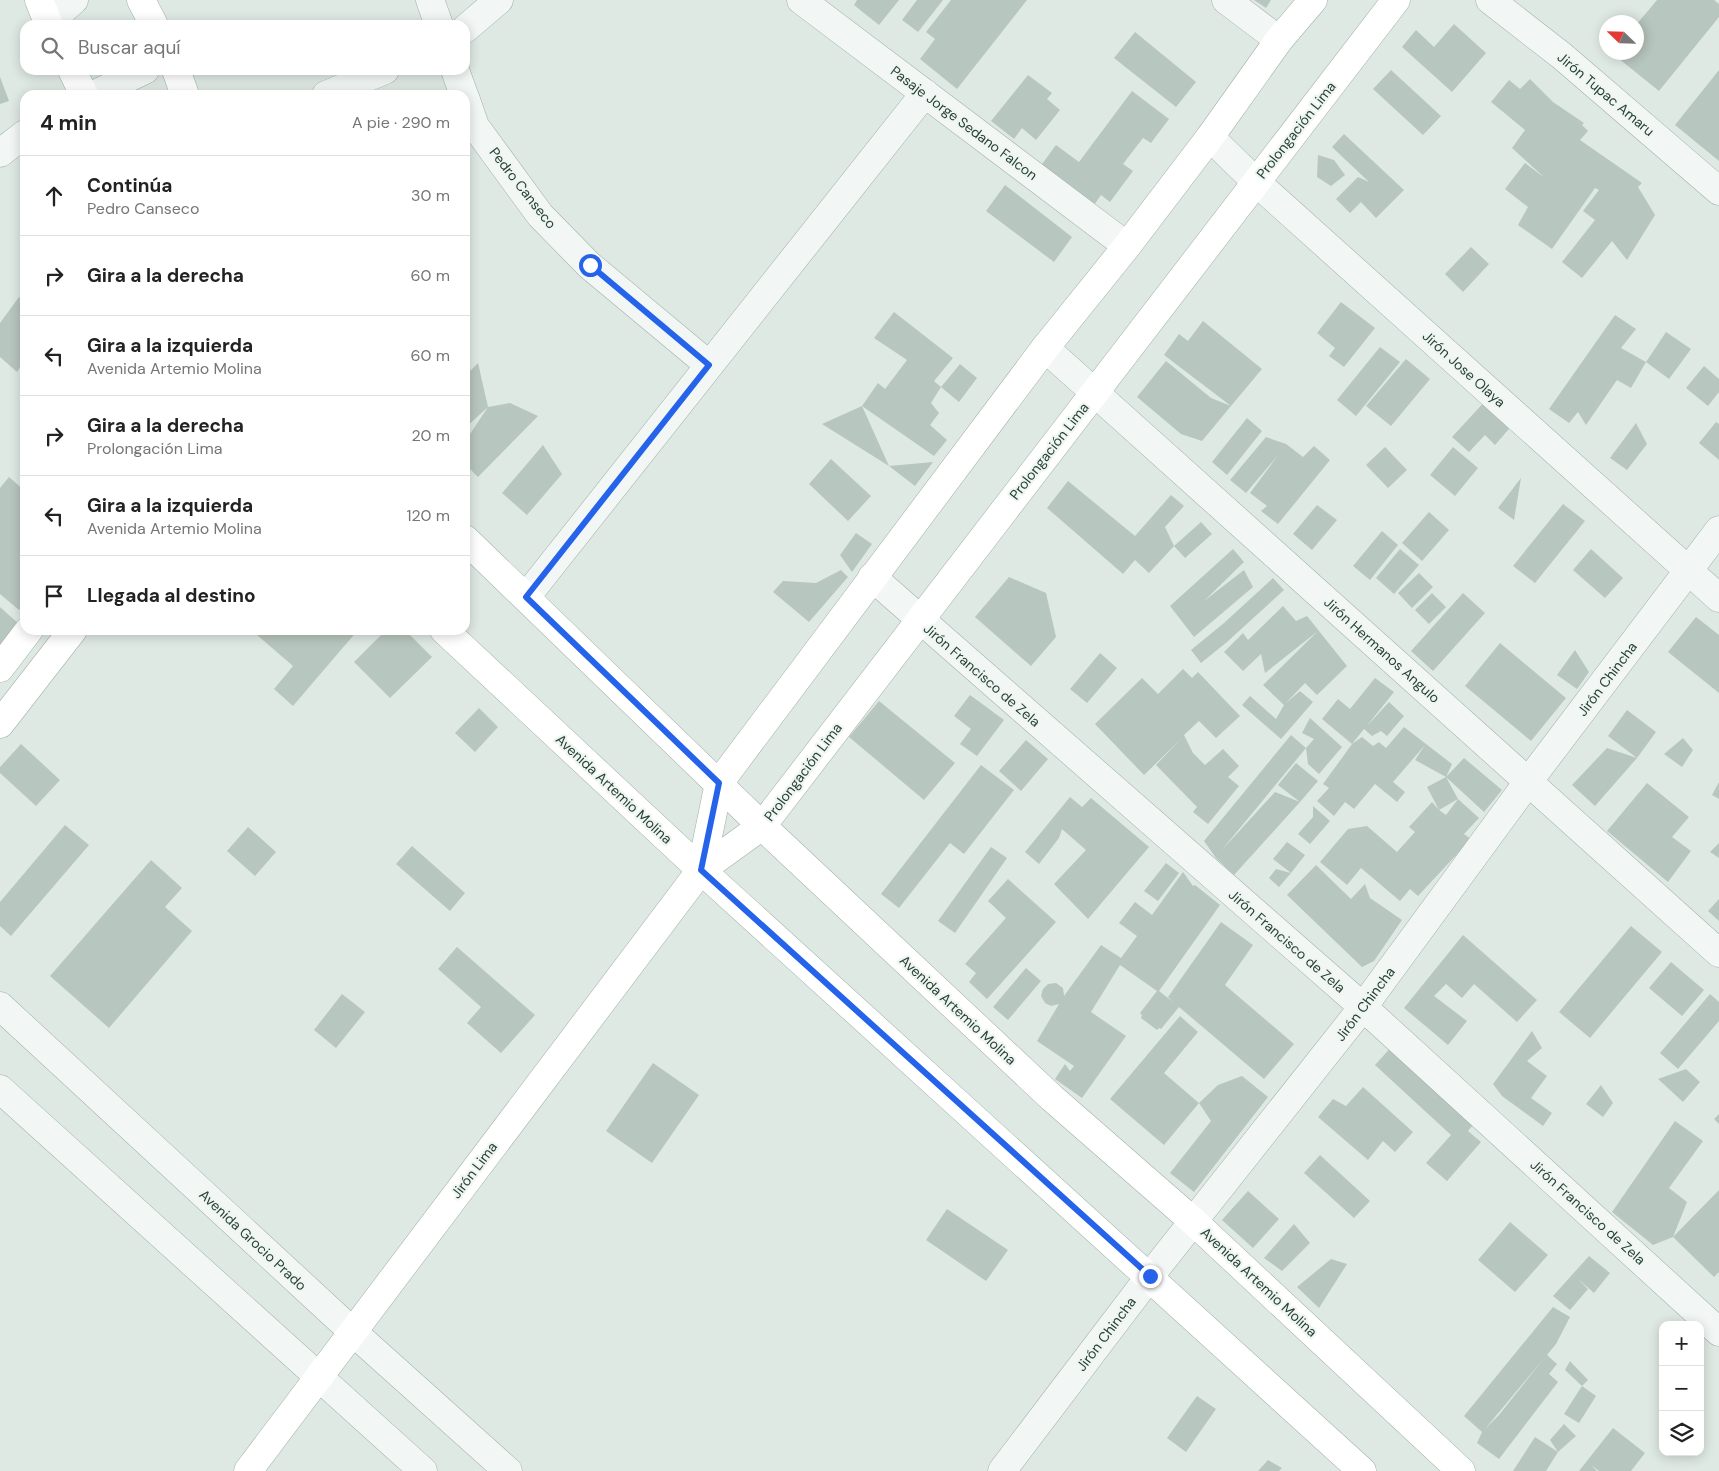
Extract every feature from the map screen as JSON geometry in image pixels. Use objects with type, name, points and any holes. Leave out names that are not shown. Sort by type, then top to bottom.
[{"type":"street","points":[[45,16],[74,0]]},
{"type":"street","points":[[141,0],[151,20]]},
{"type":"street","points":[[430,0],[437,20]]},
{"type":"street","points":[[470,24],[499,0]]},
{"type":"street","name":"Pasaje Jorge Sedano Falcon","points":[[801,0],[1127,246]]},
{"type":"street","points":[[1226,0],[1279,40]]},
{"type":"street","points":[[701,870],[719,783],[1045,348],[1127,246],[1279,40],[1313,0]]},
{"type":"street","name":"Prolongación Lima","points":[[701,870],[762,826],[918,620],[1396,0]]},
{"type":"street","name":"Jirón Tupac Amaru","points":[[1490,0],[1562,56],[1719,190]]},
{"type":"street","points":[[74,75],[82,90]]},
{"type":"street","points":[[103,90],[135,75]]},
{"type":"street","points":[[178,75],[183,90]]},
{"type":"street","points":[[338,90],[373,75]]},
{"type":"street","name":"Pedro Canseco","points":[[457,75],[463,90]]},
{"type":"street","points":[[526,597],[924,93]]},
{"type":"street","name":"Pedro Canseco","points":[[470,111],[475,126],[540,215],[590,265],[709,365]]},
{"type":"street","name":"Jirón Jose Olaya","points":[[1210,136],[1256,182],[1719,598]]},
{"type":"street","points":[[0,153],[20,138]]},
{"type":"street","name":"Jirón Hermanos Angulo","points":[[1045,348],[1719,953]]},
{"type":"street","name":"Jirón Chincha","points":[[1002,1471],[1150,1276],[1363,1007],[1528,782],[1719,530]]},
{"type":"street","name":"Avenida Artemio Molina","points":[[470,545],[762,826],[1052,1098],[1194,1222],[1461,1471]]},
{"type":"street","name":"Jirón Francisco de Zela","points":[[872,577],[918,620],[1363,1007],[1719,1332]]},
{"type":"street","points":[[0,668],[26,635]]},
{"type":"street","points":[[0,724],[69,635]]},
{"type":"street","name":"Avenida Artemio Molina","points":[[449,635],[701,870],[1150,1276],[1362,1471]]},
{"type":"street","name":"Jirón Lima","points":[[248,1471],[701,870]]},
{"type":"street","name":"Avenida Grocio Prado","points":[[0,1006],[353,1332],[508,1471]]},
{"type":"street","points":[[0,1088],[422,1471]]},
{"type":"building","points":[[857,0],[899,0],[879,25],[854,5]]},
{"type":"building","points":[[917,0],[943,0],[918,32],[902,20]]},
{"type":"building","points":[[951,0],[1027,0],[957,89],[920,59],[935,39],[926,32]]},
{"type":"building","points":[[1254,0],[1271,0],[1266,8]]},
{"type":"building","points":[[1657,0],[1714,0],[1719,4],[1719,17],[1659,91],[1620,60],[1644,60],[1644,15]]},
{"type":"building","points":[[1454,24],[1486,53],[1452,92],[1402,47],[1416,30],[1434,47]]},
{"type":"building","points":[[1135,32],[1196,82],[1176,107],[1114,58]]},
{"type":"building","points":[[1391,70],[1441,116],[1423,135],[1373,89]]},
{"type":"building","points":[[1719,70],[1719,161],[1675,125]]},
{"type":"building","points":[[1028,75],[1052,93],[1047,99],[1060,110],[1036,140],[1022,128],[1014,139],[991,121]]},
{"type":"building","points":[[0,77],[9,101],[0,104]]},
{"type":"building","points":[[1530,79],[1553,102],[1584,123],[1582,125],[1588,131],[1580,140],[1642,183],[1638,187],[1655,215],[1627,260],[1612,241],[1582,278],[1562,262],[1595,220],[1583,211],[1599,190],[1595,188],[1552,249],[1518,225],[1528,207],[1505,189],[1525,163],[1545,178],[1512,148],[1525,130],[1491,102],[1509,80],[1520,89]]},
{"type":"building","points":[[1132,91],[1169,119],[1151,143],[1143,138],[1123,164],[1133,171],[1110,202],[1101,195],[1092,208],[1037,171],[1056,145],[1079,162]]},
{"type":"building","points":[[1344,134],[1404,190],[1376,218],[1361,202],[1350,213],[1336,199],[1358,177],[1369,182],[1332,147]]},
{"type":"building","points":[[1318,155],[1334,160],[1345,175],[1331,186],[1317,177]]},
{"type":"building","points":[[1005,185],[1072,237],[1054,262],[986,211]]},
{"type":"building","points":[[1471,247],[1489,264],[1463,292],[1445,274]]},
{"type":"building","points":[[19,297],[20,368],[17,372],[0,357],[0,323]]},
{"type":"building","points":[[1341,302],[1375,328],[1344,367],[1329,356],[1335,348],[1317,333]]},
{"type":"building","points":[[894,312],[953,358],[934,381],[941,387],[931,403],[939,413],[930,425],[947,440],[934,456],[862,406],[878,383],[885,389],[907,360],[874,338]]},
{"type":"building","points":[[1615,315],[1636,329],[1621,348],[1646,362],[1631,388],[1617,380],[1586,425],[1578,412],[1569,423],[1549,409]]},
{"type":"building","points":[[1203,321],[1262,369],[1231,406],[1164,355],[1179,334],[1188,341]]},
{"type":"building","points":[[1666,332],[1691,349],[1669,379],[1646,362]]},
{"type":"building","points":[[1380,347],[1400,362],[1356,416],[1337,400]]},
{"type":"building","points":[[1406,359],[1430,379],[1391,426],[1366,406]]},
{"type":"building","points":[[1166,361],[1211,398],[1231,406],[1202,441],[1181,434],[1137,397]]},
{"type":"building","points":[[478,363],[488,407],[470,423],[470,371]]},
{"type":"building","points":[[960,364],[977,378],[959,402],[941,387]]},
{"type":"building","points":[[1704,366],[1719,379],[1719,392],[1708,406],[1686,388]]},
{"type":"building","points":[[1487,399],[1514,423],[1495,445],[1485,435],[1469,452],[1452,437]]},
{"type":"building","points":[[510,403],[538,416],[478,477],[470,469],[470,434],[488,407]]},
{"type":"building","points":[[862,406],[889,466],[822,424]]},
{"type":"building","points":[[1247,418],[1262,431],[1227,475],[1212,462]]},
{"type":"building","points":[[1716,422],[1719,424],[1719,460],[1699,443]]},
{"type":"building","points":[[1636,423],[1647,444],[1627,470],[1610,458]]},
{"type":"building","points":[[1266,437],[1286,444],[1303,457],[1314,446],[1330,460],[1278,524],[1261,511],[1267,506],[1250,493],[1279,454],[1246,493],[1230,480]]},
{"type":"building","points":[[543,445],[562,474],[527,515],[502,493]]},
{"type":"building","points":[[1385,447],[1407,470],[1388,488],[1366,465]]},
{"type":"building","points":[[1453,447],[1478,468],[1455,496],[1430,475]]},
{"type":"building","points":[[831,459],[871,496],[848,521],[809,484]]},
{"type":"building","points":[[933,462],[915,486],[889,466]]},
{"type":"building","points":[[9,477],[20,487],[19,610],[0,594],[0,488]]},
{"type":"building","points":[[1521,478],[1514,520],[1498,508]]},
{"type":"building","points":[[1068,481],[1135,536],[1171,495],[1184,506],[1165,527],[1174,546],[1149,573],[1135,560],[1123,574],[1047,508]]},
{"type":"building","points":[[1563,504],[1585,521],[1535,583],[1513,566]]},
{"type":"building","points":[[1317,505],[1337,520],[1312,550],[1293,534]]},
{"type":"building","points":[[1429,512],[1449,530],[1422,561],[1402,543]]},
{"type":"building","points":[[1201,522],[1212,534],[1185,558],[1174,546]]},
{"type":"building","points":[[1382,531],[1398,545],[1370,580],[1353,566]]},
{"type":"building","points":[[856,533],[872,544],[852,572],[840,555]]},
{"type":"building","points":[[1233,549],[1244,562],[1204,601],[1244,570],[1253,587],[1194,637],[1170,606]]},
{"type":"building","points":[[1400,549],[1419,565],[1394,594],[1376,578]]},
{"type":"building","points":[[1591,549],[1623,578],[1605,598],[1573,570]]},
{"type":"building","points":[[841,570],[848,577],[809,622],[773,592],[783,581],[816,583]]},
{"type":"building","points":[[1419,573],[1433,587],[1412,608],[1398,593]]},
{"type":"building","points":[[1009,577],[1046,593],[1056,637],[1031,666],[975,617]]},
{"type":"building","points":[[1273,578],[1284,590],[1201,663],[1191,650]]},
{"type":"building","points":[[1432,593],[1446,607],[1429,624],[1415,610]]},
{"type":"building","points":[[1463,593],[1485,613],[1433,671],[1411,651]]},
{"type":"building","points":[[1283,606],[1296,621],[1307,616],[1347,666],[1317,695],[1305,683],[1285,704],[1300,691],[1313,702],[1281,739],[1242,705],[1250,696],[1276,719],[1284,705],[1263,685],[1318,631],[1265,673],[1261,654],[1243,671],[1224,652],[1243,633],[1248,640]]},
{"type":"building","points":[[0,607],[20,625],[0,648]]},
{"type":"building","points":[[1696,617],[1719,635],[1719,693],[1668,652]]},
{"type":"building","points":[[257,635],[354,635],[293,706],[274,689],[293,666]]},
{"type":"building","points":[[381,635],[410,635],[432,657],[390,698],[354,662]]},
{"type":"building","points":[[1500,643],[1566,698],[1531,741],[1465,686]]},
{"type":"building","points":[[1575,650],[1589,672],[1577,689],[1557,675]]},
{"type":"building","points":[[1100,653],[1117,668],[1087,703],[1070,689]]},
{"type":"building","points":[[1183,669],[1192,678],[1198,672],[1240,716],[1216,738],[1199,721],[1184,735],[1193,753],[1205,765],[1223,749],[1239,766],[1228,777],[1239,786],[1208,824],[1193,812],[1197,807],[1156,765],[1181,739],[1144,775],[1095,724],[1142,678],[1158,694]]},
{"type":"building","points":[[1375,678],[1394,692],[1366,727],[1389,702],[1404,716],[1387,736],[1381,731],[1372,736],[1364,729],[1352,744],[1322,719],[1338,699],[1350,709]]},
{"type":"building","points":[[970,695],[1004,720],[977,756],[960,744],[971,729],[954,716]]},
{"type":"building","points":[[879,701],[955,763],[924,800],[849,737]]},
{"type":"building","points":[[479,708],[498,727],[475,752],[455,733]]},
{"type":"building","points":[[1627,710],[1656,732],[1637,758],[1608,736]]},
{"type":"building","points":[[1310,718],[1342,747],[1319,774],[1308,764],[1306,748],[1314,739],[1302,733]]},
{"type":"building","points":[[1404,727],[1452,764],[1446,777],[1415,760],[1425,745],[1393,782],[1405,792],[1397,802],[1375,784],[1354,809],[1345,802],[1334,816],[1317,801],[1329,788],[1323,784],[1352,744],[1362,737],[1373,746],[1379,742],[1386,748]]},
{"type":"building","points":[[1291,735],[1306,748],[1221,851],[1275,792],[1300,802],[1234,875],[1216,858],[1204,841]]},
{"type":"building","points":[[1683,738],[1693,750],[1682,767],[1664,754]]},
{"type":"building","points":[[1026,740],[1048,759],[1021,791],[999,771]]},
{"type":"building","points":[[21,744],[60,780],[36,806],[0,773],[0,767]]},
{"type":"building","points":[[1607,748],[1637,758],[1595,806],[1572,785]]},
{"type":"building","points":[[1464,758],[1502,790],[1484,812],[1446,777]]},
{"type":"building","points":[[1296,763],[1318,781],[1300,802],[1278,785]]},
{"type":"building","points":[[981,765],[1014,790],[964,854],[950,843],[899,908],[881,894]]},
{"type":"building","points":[[1446,777],[1458,799],[1439,810],[1427,787]]},
{"type":"building","points":[[1719,782],[1719,799],[1712,795]]},
{"type":"building","points":[[1647,783],[1689,817],[1672,837],[1691,851],[1668,882],[1607,831]]},
{"type":"building","points":[[1070,797],[1082,807],[1091,798],[1149,847],[1088,919],[1054,884],[1086,850],[1062,829],[1059,838],[1039,864],[1025,852]]},
{"type":"building","points":[[1458,799],[1479,818],[1464,834],[1471,839],[1418,896],[1410,889],[1400,901],[1361,868],[1347,885],[1320,862],[1348,829],[1367,826],[1397,852],[1415,832],[1409,827],[1432,802],[1446,815]]},
{"type":"building","points":[[1313,806],[1330,821],[1310,844],[1298,834],[1313,817]]},
{"type":"building","points":[[65,825],[89,845],[11,936],[0,926],[0,902]]},
{"type":"building","points":[[248,827],[276,852],[255,876],[227,851]]},
{"type":"building","points":[[1287,842],[1305,855],[1291,873],[1273,859]]},
{"type":"building","points":[[1719,843],[1719,858],[1710,852]]},
{"type":"building","points":[[412,846],[465,893],[450,911],[396,864]]},
{"type":"building","points":[[991,847],[1007,858],[955,933],[938,921]]},
{"type":"building","points":[[151,860],[182,888],[165,907],[192,931],[109,1028],[50,976]]},
{"type":"building","points":[[1166,863],[1179,873],[1158,901],[1144,891]]},
{"type":"building","points":[[1316,865],[1351,899],[1365,884],[1370,898],[1402,920],[1374,961],[1362,967],[1287,895]]},
{"type":"building","points":[[1276,869],[1291,873],[1279,887],[1269,878]]},
{"type":"building","points":[[1183,872],[1193,886],[1195,885],[1220,905],[1159,991],[1173,1002],[1168,997],[1221,922],[1253,945],[1225,985],[1294,1044],[1264,1079],[1179,1007],[1161,1029],[1157,1030],[1141,1018],[1142,1015],[1140,1013],[1157,991],[1120,965],[1091,1012],[1126,1036],[1082,1098],[1055,1079],[1065,1064],[1070,1071],[1074,1066],[1037,1041],[1059,1004],[1051,1006],[1045,1003],[1041,996],[1043,989],[1048,984],[1056,983],[1063,988],[1064,996],[1101,945],[1121,958],[1137,936],[1119,923],[1135,902],[1152,915]]},
{"type":"building","points":[[1008,879],[1056,922],[987,999],[969,982],[976,973],[965,964],[1006,918],[988,901]]},
{"type":"building","points":[[1719,899],[1719,921],[1708,911]]},
{"type":"building","points":[[1631,926],[1662,952],[1590,1038],[1559,1012]]},
{"type":"building","points":[[1463,935],[1537,1000],[1517,1022],[1474,984],[1462,998],[1446,984],[1434,996],[1467,1021],[1448,1045],[1404,1008]]},
{"type":"building","points":[[457,947],[535,1015],[501,1053],[467,1023],[481,1007],[438,969]]},
{"type":"building","points":[[1671,962],[1704,990],[1682,1016],[1649,988]]},
{"type":"building","points":[[1026,968],[1041,981],[1008,1020],[993,1007]]},
{"type":"building","points":[[342,994],[365,1012],[336,1048],[314,1030]]},
{"type":"building","points":[[1710,994],[1719,1002],[1719,1021],[1678,1069],[1660,1053]]},
{"type":"building","points":[[1180,1016],[1198,1032],[1164,1073],[1199,1103],[1164,1145],[1110,1099]]},
{"type":"building","points":[[1532,1031],[1542,1048],[1527,1061],[1547,1076],[1531,1098],[1552,1113],[1543,1126],[1502,1096],[1493,1084]]},
{"type":"building","points":[[1394,1044],[1477,1120],[1468,1131],[1481,1142],[1447,1181],[1426,1163],[1451,1135],[1375,1065]]},
{"type":"building","points":[[653,1063],[699,1095],[652,1163],[606,1131]]},
{"type":"building","points":[[1686,1069],[1700,1082],[1683,1102],[1658,1079]]},
{"type":"building","points":[[1242,1076],[1268,1097],[1194,1192],[1170,1173],[1211,1121],[1199,1103],[1218,1085]]},
{"type":"building","points":[[1601,1085],[1613,1103],[1603,1117],[1586,1104]]},
{"type":"building","points":[[1363,1087],[1413,1132],[1395,1152],[1383,1141],[1368,1160],[1318,1117],[1333,1099],[1346,1106]]},
{"type":"building","points":[[1719,1114],[1719,1124],[1714,1119]]},
{"type":"building","points":[[1675,1121],[1703,1141],[1669,1188],[1687,1202],[1673,1237],[1653,1245],[1612,1212]]},
{"type":"building","points":[[1320,1155],[1370,1201],[1354,1218],[1304,1173]]},
{"type":"building","points":[[1719,1190],[1719,1272],[1714,1277],[1673,1237]]},
{"type":"building","points":[[1248,1191],[1279,1219],[1253,1248],[1222,1220]]},
{"type":"building","points":[[947,1209],[1008,1250],[986,1281],[926,1240]]},
{"type":"building","points":[[1510,1222],[1548,1255],[1515,1292],[1478,1260]]},
{"type":"building","points":[[1294,1224],[1310,1243],[1282,1271],[1264,1258]]},
{"type":"building","points":[[1589,1256],[1610,1273],[1594,1293],[1577,1278],[1588,1289],[1570,1310],[1553,1296]]},
{"type":"building","points":[[1331,1259],[1347,1264],[1319,1308],[1297,1287]]},
{"type":"building","points":[[1553,1307],[1570,1317],[1556,1344],[1547,1355],[1557,1364],[1549,1374],[1558,1382],[1499,1459],[1477,1443],[1482,1432],[1464,1416]],"holes":[[[1545,1357],[1499,1415],[1485,1429]]]},
{"type":"building","points":[[1570,1361],[1588,1380],[1582,1386],[1565,1370]]},
{"type":"building","points":[[1582,1386],[1596,1396],[1579,1423],[1564,1414]]},
{"type":"building","points":[[1197,1396],[1216,1409],[1186,1452],[1167,1438]]},
{"type":"building","points":[[1564,1424],[1576,1436],[1558,1452],[1550,1440]]},
{"type":"building","points":[[1613,1428],[1645,1453],[1631,1471],[1599,1471],[1591,1465],[1597,1471],[1579,1471]]},
{"type":"building","points":[[1535,1437],[1558,1452],[1546,1471],[1513,1471]]},
{"type":"building","points":[[1268,1460],[1282,1468],[1279,1471],[1258,1471]]},
{"type":"route","points":[[590,265],[709,365],[526,597],[719,783],[701,870],[1150,1276]]}]
